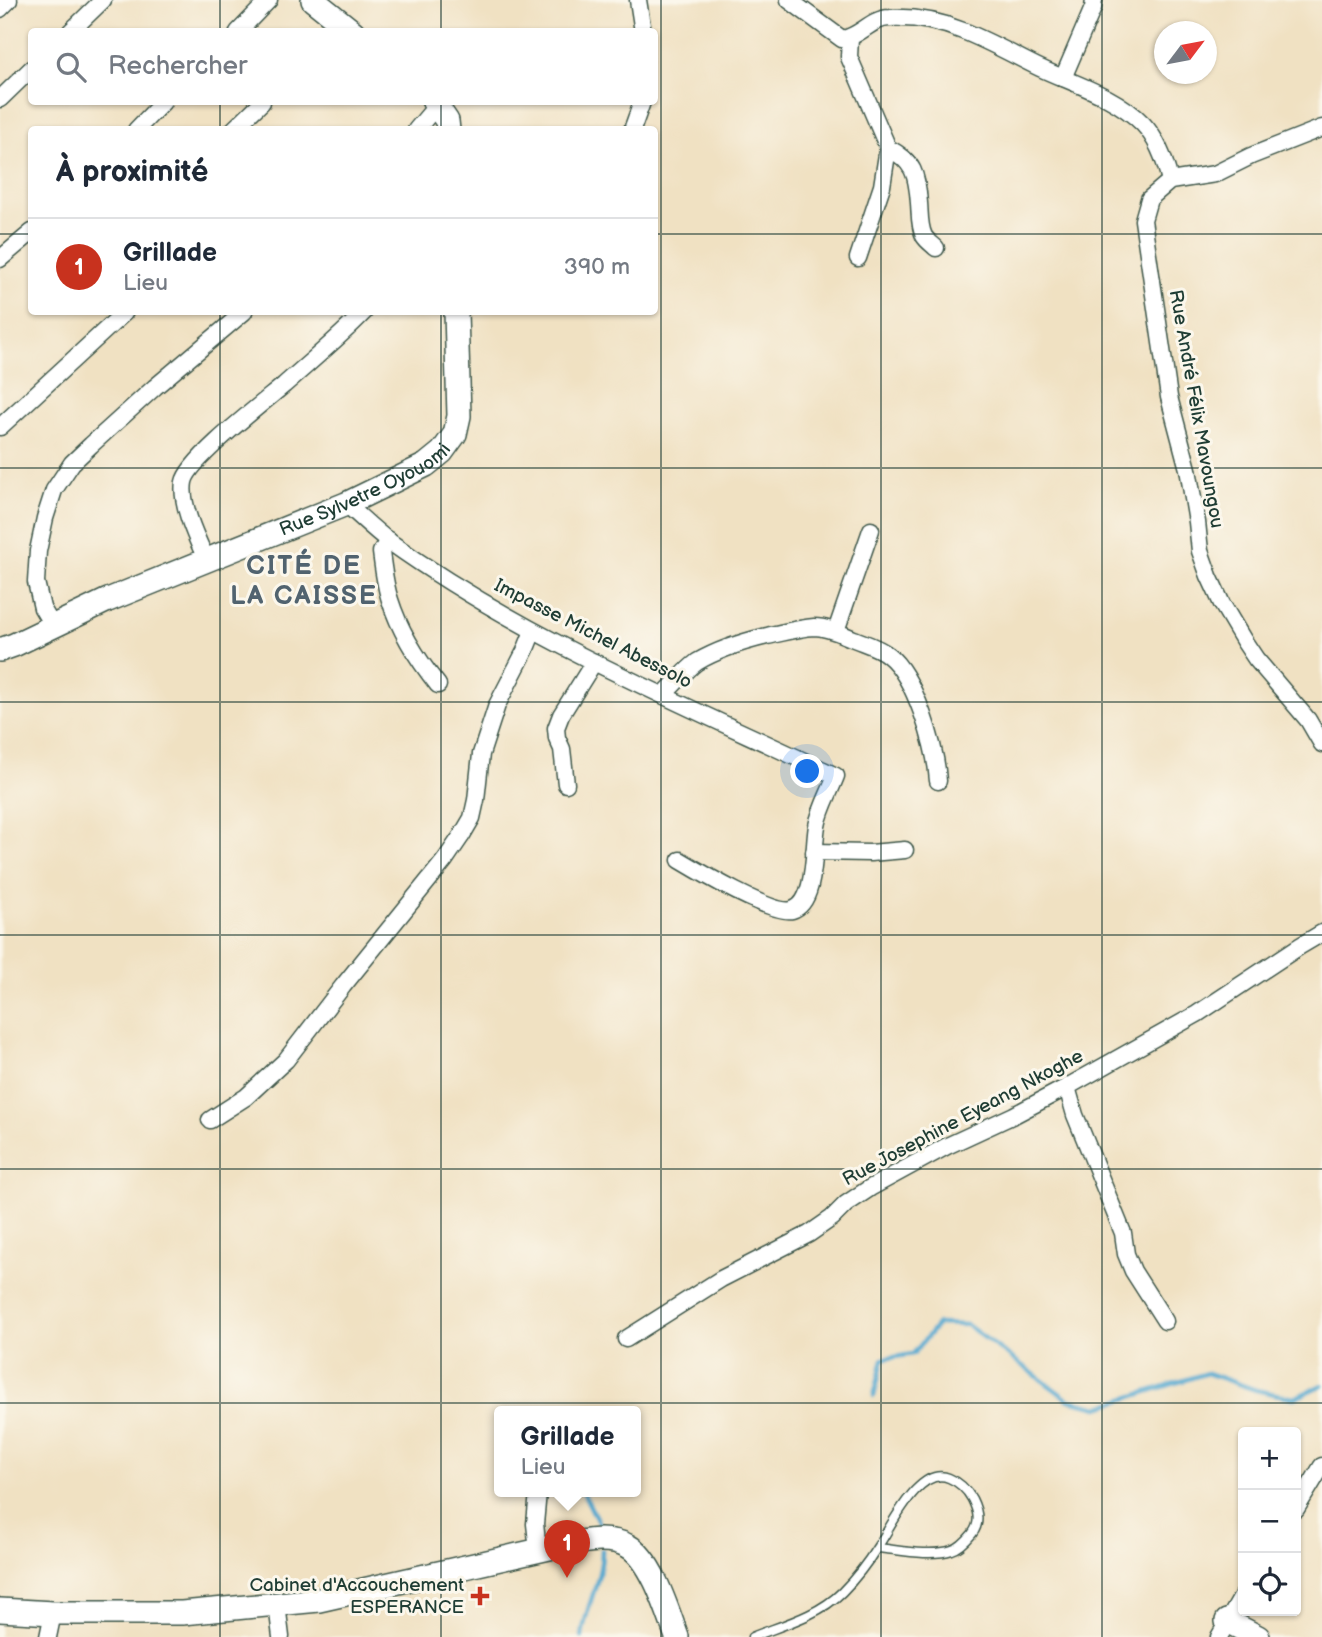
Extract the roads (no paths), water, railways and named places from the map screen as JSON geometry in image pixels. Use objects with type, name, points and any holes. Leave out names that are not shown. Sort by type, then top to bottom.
[{"type":"street","points":[[0,9],[9,0]]},
{"type":"street","points":[[73,28],[103,0]]},
{"type":"street","points":[[242,28],[269,0]]},
{"type":"street","points":[[313,0],[348,28]]},
{"type":"street","points":[[638,0],[642,28]]},
{"type":"street","points":[[789,0],[842,39],[850,38],[880,19],[933,22],[963,31],[1099,94],[1142,123],[1157,142],[1170,181],[1215,174],[1251,156],[1322,128]]},
{"type":"street","points":[[1063,78],[1094,0]]},
{"type":"street","points":[[850,38],[849,57],[888,148],[882,186],[858,258]]},
{"type":"street","points":[[0,99],[28,72]]},
{"type":"street","points":[[140,126],[160,105]]},
{"type":"street","points":[[237,126],[258,105]]},
{"type":"street","points":[[419,126],[434,105]]},
{"type":"street","points":[[436,105],[448,126]]},
{"type":"street","points":[[633,126],[641,105]]},
{"type":"street","points":[[888,148],[900,154],[914,171],[924,236],[936,248]]},
{"type":"street","name":"Rue André Félix Mavoungou","points":[[1170,181],[1149,199],[1143,220],[1169,397],[1188,469],[1200,551],[1222,604],[1244,641],[1308,720],[1322,744]]},
{"type":"street","points":[[0,259],[28,235]]},
{"type":"street","points":[[0,427],[122,315]]},
{"type":"street","points":[[52,625],[42,608],[36,582],[38,551],[54,489],[72,463],[91,445],[240,315]]},
{"type":"street","points":[[206,559],[186,502],[184,479],[221,438],[361,315]]},
{"type":"street","name":"Rue Sylvetre Oyouomi","points":[[0,650],[108,600],[346,504],[426,465],[442,452],[455,435],[459,416],[456,315]]},
{"type":"street","name":"Impasse Michel Abessolo","points":[[346,504],[388,540],[487,605],[533,631],[836,776],[820,815],[814,852]]},
{"type":"street","points":[[836,631],[871,530]]},
{"type":"street","points":[[388,540],[381,552],[390,600],[419,661],[438,685]]},
{"type":"street","points":[[663,695],[695,664],[719,650],[797,629],[815,627],[836,631],[890,656],[904,675],[918,700],[925,720],[938,781]]},
{"type":"street","points":[[210,1120],[246,1097],[286,1060],[462,835],[476,800],[481,754],[497,705],[533,631]]},
{"type":"street","points":[[566,784],[562,749],[556,728],[561,715],[594,662]]},
{"type":"street","points":[[680,860],[734,891],[789,911],[804,900],[813,875],[814,852],[870,853],[905,850]]},
{"type":"street","name":"Rue Josephine Eyeang Nkoghe","points":[[626,1339],[721,1279],[809,1234],[870,1188],[1067,1087],[1197,1014],[1322,933]]},
{"type":"street","points":[[1067,1087],[1075,1115],[1124,1233],[1126,1254],[1133,1271],[1165,1321]]},
{"type":"street","points":[[1301,1501],[1322,1466]]},
{"type":"street","points":[[538,1497],[535,1524],[538,1550]]},
{"type":"street","points":[[0,1610],[53,1614],[182,1613],[320,1600],[538,1550],[580,1542],[611,1541],[628,1546],[639,1555],[655,1582],[677,1637]]},
{"type":"street","points":[[277,1604],[281,1637]]},
{"type":"street","points":[[1238,1604],[1223,1629],[1258,1637]]},
{"type":"street","points":[[48,1637],[53,1614]]},
{"type":"lane","points":[[752,1637],[816,1611],[843,1592],[878,1548],[898,1513],[929,1478],[947,1476],[960,1483],[972,1499],[979,1516],[975,1530],[964,1543],[953,1550],[935,1552],[878,1548]]},
{"type":"waterway","points":[[874,1396],[883,1359],[913,1354],[938,1324],[967,1325],[1069,1400],[1099,1407],[1207,1373],[1256,1390],[1294,1398],[1322,1385]]},
{"type":"waterway","points":[[586,1497],[601,1528]]},
{"type":"waterway","points":[[582,1637],[602,1550]]},
{"type":"place","name":"Grillade","points":[[567,1578]]},
{"type":"place","name":"Cabinet d'Accouchement ESPERANCE","points":[[480,1596]]},
{"type":"district","name":"CITÉ DE LA CAISSE","points":[[304,581]]}]
